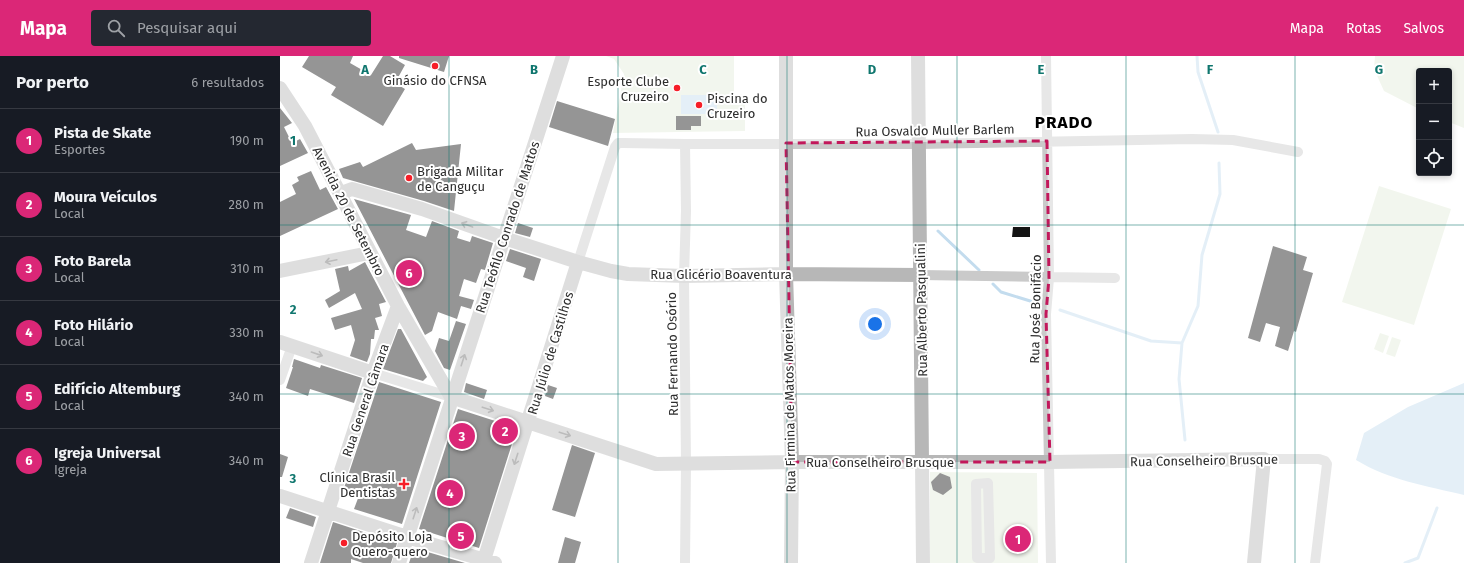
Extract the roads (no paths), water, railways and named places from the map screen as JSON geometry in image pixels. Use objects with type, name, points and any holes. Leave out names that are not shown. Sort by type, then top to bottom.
[{"type":"street","name":"Rua Teófilo Conrado de Mattos","points":[[399,563],[451,397],[563,56]]},
{"type":"street","name":"Rua Firmina de Matos Moreira","points":[[786,56],[786,274],[792,462],[791,563]]},
{"type":"street","name":"Rua Alberto Pasqualini","points":[[918,56],[923,563]]},
{"type":"street","name":"Rua José Bonifácio","points":[[1046,56],[1049,278],[1046,314],[1051,563]]},
{"type":"street","name":"Avenida 20 de Setembro","points":[[280,88],[305,126],[341,193],[369,253],[451,397]]},
{"type":"street","name":"Rua Osvaldo Muller Barlem","points":[[618,143],[919,144],[1192,138],[1233,140],[1298,152]]},
{"type":"street","name":"Rua Júlio de Castilhos","points":[[487,562],[528,422],[578,262],[615,147],[618,143]]},
{"type":"street","name":"Rua Fernando Osório","points":[[685,144],[685,563]]},
{"type":"street","name":"Rua Glicério Boaventura","points":[[341,193],[352,189],[408,205],[578,262],[628,274],[684,276],[786,274],[1115,278]]},
{"type":"street","points":[[280,271],[369,253]]},
{"type":"street","name":"Rua General Câmara","points":[[311,563],[373,373],[398,306]]},
{"type":"street","points":[[280,380],[286,344],[451,397]]},
{"type":"street","name":"Rua Conselheiro Brusque","points":[[451,397],[656,464],[1319,459],[1325,461],[1327,464],[1315,563]]},
{"type":"street","points":[[1254,563],[1264,459]]},
{"type":"street","points":[[988,483],[989,507],[990,558],[977,558],[976,484],[988,483]]},
{"type":"street","points":[[280,496],[487,562]]},
{"type":"street","points":[[976,507],[989,507]]},
{"type":"street","points":[[977,522],[989,522]]},
{"type":"water","name":"Piscina do Cruzeiro","points":[[681,95],[717,95],[717,114],[681,114]]},
{"type":"water","points":[[1464,383],[1464,495],[1422,485],[1382,473],[1356,460],[1364,433],[1408,407]]},
{"type":"waterway","points":[[1197,56],[1198,72],[1218,132]]},
{"type":"waterway","points":[[1185,440],[1179,379],[1182,343],[1198,306],[1202,255],[1220,194],[1219,163]]},
{"type":"waterway","points":[[938,231],[979,270]]},
{"type":"waterway","points":[[993,284],[1001,292],[1040,304]]},
{"type":"waterway","points":[[1060,310],[1151,341],[1182,343]]},
{"type":"waterway","points":[[1405,563],[1418,558],[1437,508]]},
{"type":"place","name":"Ginásio do CFNSA","points":[[435,66]]},
{"type":"place","name":"Esporte Clube Cruzeiro","points":[[677,88]]},
{"type":"place","name":"Piscina do Cruzeiro","points":[[699,105]]},
{"type":"place","name":"Brigada Militar de Canguçu","points":[[409,178]]},
{"type":"place","name":"Igreja Universal","points":[[409,273]]},
{"type":"place","name":"Moura Veículos","points":[[505,431]]},
{"type":"place","name":"Foto Barela","points":[[462,436]]},
{"type":"place","name":"Clínica Brasil Dentistas","points":[[404,484]]},
{"type":"place","name":"Foto Hilário","points":[[450,493]]},
{"type":"place","name":"Edifício Altemburg","points":[[461,536]]},
{"type":"place","name":"Pista de Skate","points":[[1018,539]]},
{"type":"place","name":"Depósito Loja Quero-quero","points":[[344,543]]},
{"type":"district","name":"PRADO","points":[[1064,122]]}]
